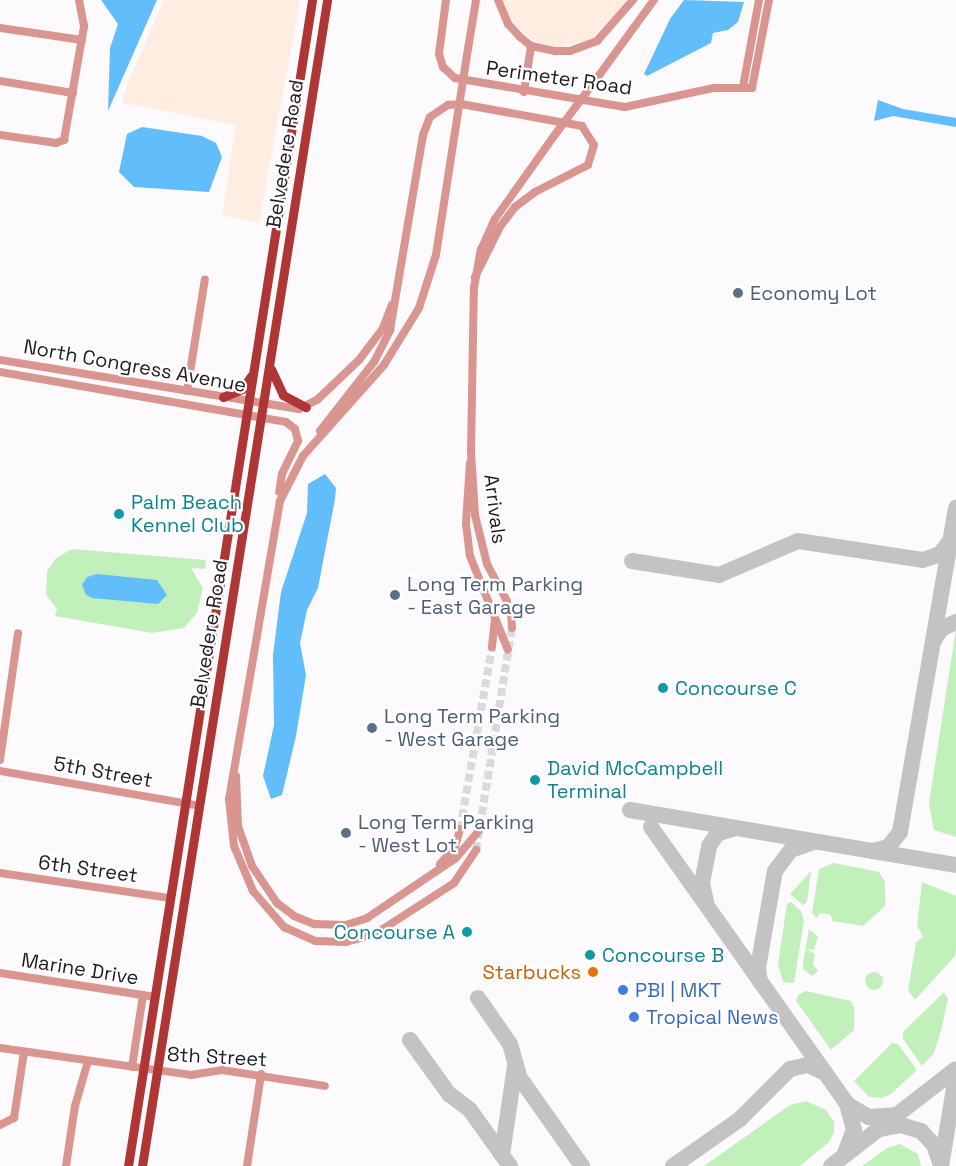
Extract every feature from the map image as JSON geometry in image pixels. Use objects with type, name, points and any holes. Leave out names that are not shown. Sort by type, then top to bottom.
[{"type":"main road","name":"Belvedere Road","points":[[128,1166],[312,0]]},
{"type":"main road","name":"Belvedere Road","points":[[142,1166],[327,0]]},
{"type":"main road","points":[[293,120],[299,129],[303,154]]},
{"type":"main road","points":[[270,364],[283,395],[306,407]]},
{"type":"main road","points":[[223,398],[244,387],[255,365]]},
{"type":"street","points":[[0,135],[56,143],[64,140],[82,40],[84,21],[79,0]]},
{"type":"street","name":"Perimeter Road","points":[[446,0],[439,50],[445,70],[461,81],[630,107],[714,88],[748,88]]},
{"type":"street","points":[[313,442],[384,365],[419,308],[437,249],[476,0]]},
{"type":"street","points":[[498,0],[508,24],[531,46],[555,51],[584,47],[608,33],[633,0]]},
{"type":"street","points":[[508,650],[484,594],[467,535],[475,277],[495,219],[654,0]]},
{"type":"street","points":[[748,88],[764,21],[766,0]]},
{"type":"street","points":[[748,88],[758,2]]},
{"type":"street","points":[[0,28],[82,40]]},
{"type":"street","points":[[524,92],[531,46]]},
{"type":"street","points":[[0,81],[73,93]]},
{"type":"street","points":[[475,277],[500,227],[516,207],[540,189],[588,165],[594,146],[582,126],[465,104],[448,105],[435,112],[424,130],[393,318],[381,350],[292,473],[276,511],[236,764],[229,787],[229,809],[242,870],[271,915],[304,937],[336,943],[375,934],[454,883],[476,850]]},
{"type":"street","points":[[187,391],[205,279]]},
{"type":"street","points":[[306,407],[336,384],[371,346],[386,321],[399,286]]},
{"type":"street","name":"North Congress Avenue","points":[[0,360],[249,402],[306,407]]},
{"type":"street","name":"North Congress Avenue","points":[[0,372],[290,424],[298,437],[282,474],[276,511]]},
{"type":"street","name":"Arrivals","points":[[471,452],[481,545],[507,601]]},
{"type":"street","points":[[511,610],[512,628]]},
{"type":"street","points":[[492,647],[495,617]]},
{"type":"street","points":[[0,760],[18,633]]},
{"type":"street","points":[[236,764],[236,815],[244,846],[258,876],[286,910],[314,924],[346,925],[367,918],[462,853],[478,832]]},
{"type":"street","name":"5th Street","points":[[0,771],[200,806]]},
{"type":"street","points":[[433,872],[453,850],[460,830]]},
{"type":"street","name":"6th Street","points":[[0,873],[170,898]]},
{"type":"street","name":"Marine Drive","points":[[0,973],[155,997]]},
{"type":"street","points":[[132,1067],[142,995]]},
{"type":"street","name":"8th Street","points":[[0,1048],[190,1075],[222,1070],[261,1074],[325,1086]]},
{"type":"street","points":[[0,1125],[14,1118],[24,1052]]},
{"type":"street","points":[[66,1166],[75,1106],[88,1061]]},
{"type":"street","points":[[247,1166],[261,1074]]},
{"type":"shaded area","points":[[164,0],[300,0],[259,223],[222,215],[236,125],[123,103],[125,89]]},
{"type":"shaded area","points":[[502,0],[627,0],[592,39],[559,47],[538,43],[524,34],[511,21]]},
{"type":"green space","points":[[72,549],[206,560],[205,569],[191,568],[203,588],[197,613],[184,628],[152,633],[55,616],[57,609],[46,595],[47,571],[56,558]]},
{"type":"green space","points":[[956,629],[956,837],[934,830],[929,803]]},
{"type":"green space","points":[[834,863],[879,872],[885,882],[885,906],[863,926],[832,921],[831,915],[820,913],[817,918],[812,913],[819,869]]},
{"type":"green space","points":[[811,871],[807,902],[803,905],[790,894]]},
{"type":"green space","points":[[922,882],[956,896],[956,949],[955,956],[915,1000],[908,990],[916,942],[923,937],[917,925]]},
{"type":"green space","points":[[791,902],[801,911],[804,921],[794,983],[783,982],[778,964],[787,904]]},
{"type":"green space","points":[[809,929],[818,937],[814,950],[806,949],[815,954],[813,964],[818,971],[812,976],[803,969],[803,963]]},
{"type":"green space","points":[[874,972],[880,975],[883,981],[880,987],[874,990],[868,987],[865,981],[868,975]]},
{"type":"green space","points":[[806,991],[851,1001],[854,1007],[854,1030],[831,1050],[796,1001],[798,995]]},
{"type":"green space","points":[[944,992],[948,999],[942,1027],[934,1053],[922,1066],[903,1039],[903,1032]]},
{"type":"green space","points":[[892,1043],[898,1044],[917,1070],[891,1094],[883,1098],[869,1097],[854,1081]]},
{"type":"green space","points":[[806,1101],[826,1110],[834,1122],[834,1133],[829,1142],[800,1166],[704,1166],[790,1105]]},
{"type":"green space","points":[[900,1144],[918,1154],[921,1166],[862,1166],[887,1148]]},
{"type":"water","points":[[101,0],[157,0],[108,111],[110,48],[118,24]]},
{"type":"water","points":[[684,0],[744,2],[738,22],[728,30],[713,33],[711,43],[647,76],[644,74],[670,19]]},
{"type":"water","points":[[878,100],[903,109],[956,118],[956,127],[893,116],[874,121]]},
{"type":"water","points":[[142,127],[202,136],[216,143],[222,157],[209,192],[134,187],[119,172],[127,134]]},
{"type":"water","points":[[325,474],[336,488],[335,499],[318,588],[307,610],[300,643],[306,675],[296,736],[282,795],[271,799],[263,776],[274,725],[273,655],[281,592],[307,513],[308,484]]},
{"type":"water","points":[[97,574],[157,580],[167,595],[158,604],[92,598],[86,595],[82,585],[87,577]]},
{"type":"taxiway","points":[[873,851],[888,847],[900,832],[956,508]]},
{"type":"taxiway","points":[[632,561],[719,575],[798,541],[923,560],[940,554],[949,542]]},
{"type":"taxiway","points":[[933,642],[941,629],[956,622]]},
{"type":"taxiway","points":[[630,810],[956,865]]},
{"type":"taxiway","points":[[651,827],[847,1104],[869,1117],[897,1115]]},
{"type":"taxiway","points":[[706,902],[702,883],[709,846],[717,834],[735,828]]},
{"type":"taxiway","points":[[760,982],[758,968],[775,871],[791,850],[813,842]]},
{"type":"taxiway","points":[[478,998],[510,1044],[520,1078],[582,1166]]},
{"type":"taxiway","points":[[410,1040],[449,1094],[470,1110],[510,1166]]},
{"type":"taxiway","points":[[673,1166],[740,1119],[790,1069],[808,1065],[825,1073]]},
{"type":"taxiway","points":[[502,1155],[515,1066]]},
{"type":"taxiway","points":[[831,1166],[956,1069]]},
{"type":"taxiway","points":[[941,1166],[956,1076]]},
{"type":"taxiway","points":[[845,1153],[854,1130],[847,1104]]},
{"type":"taxiway","points":[[880,1129],[901,1125],[921,1131],[934,1145],[940,1162]]},
{"type":"tunnel","points":[[476,850],[512,628]]},
{"type":"tunnel","points":[[460,829],[492,647]]},
{"type":"place","name":"Economy Lot","points":[[738,293]]},
{"type":"place","name":"Palm Beach Kennel Club","points":[[119,514]]},
{"type":"place","name":"Long Term Parking - East Garage","points":[[395,595]]},
{"type":"place","name":"Concourse C","points":[[663,688]]},
{"type":"place","name":"Long Term Parking - West Garage","points":[[372,728]]},
{"type":"place","name":"David McCampbell Terminal","points":[[535,780]]},
{"type":"place","name":"Long Term Parking - West Lot","points":[[346,833]]},
{"type":"place","name":"Concourse A","points":[[467,932]]},
{"type":"place","name":"Concourse B","points":[[590,955]]},
{"type":"place","name":"Starbucks","points":[[593,972]]},
{"type":"place","name":"PBI | MKT","points":[[623,990]]},
{"type":"place","name":"Tropical News","points":[[634,1017]]}]
